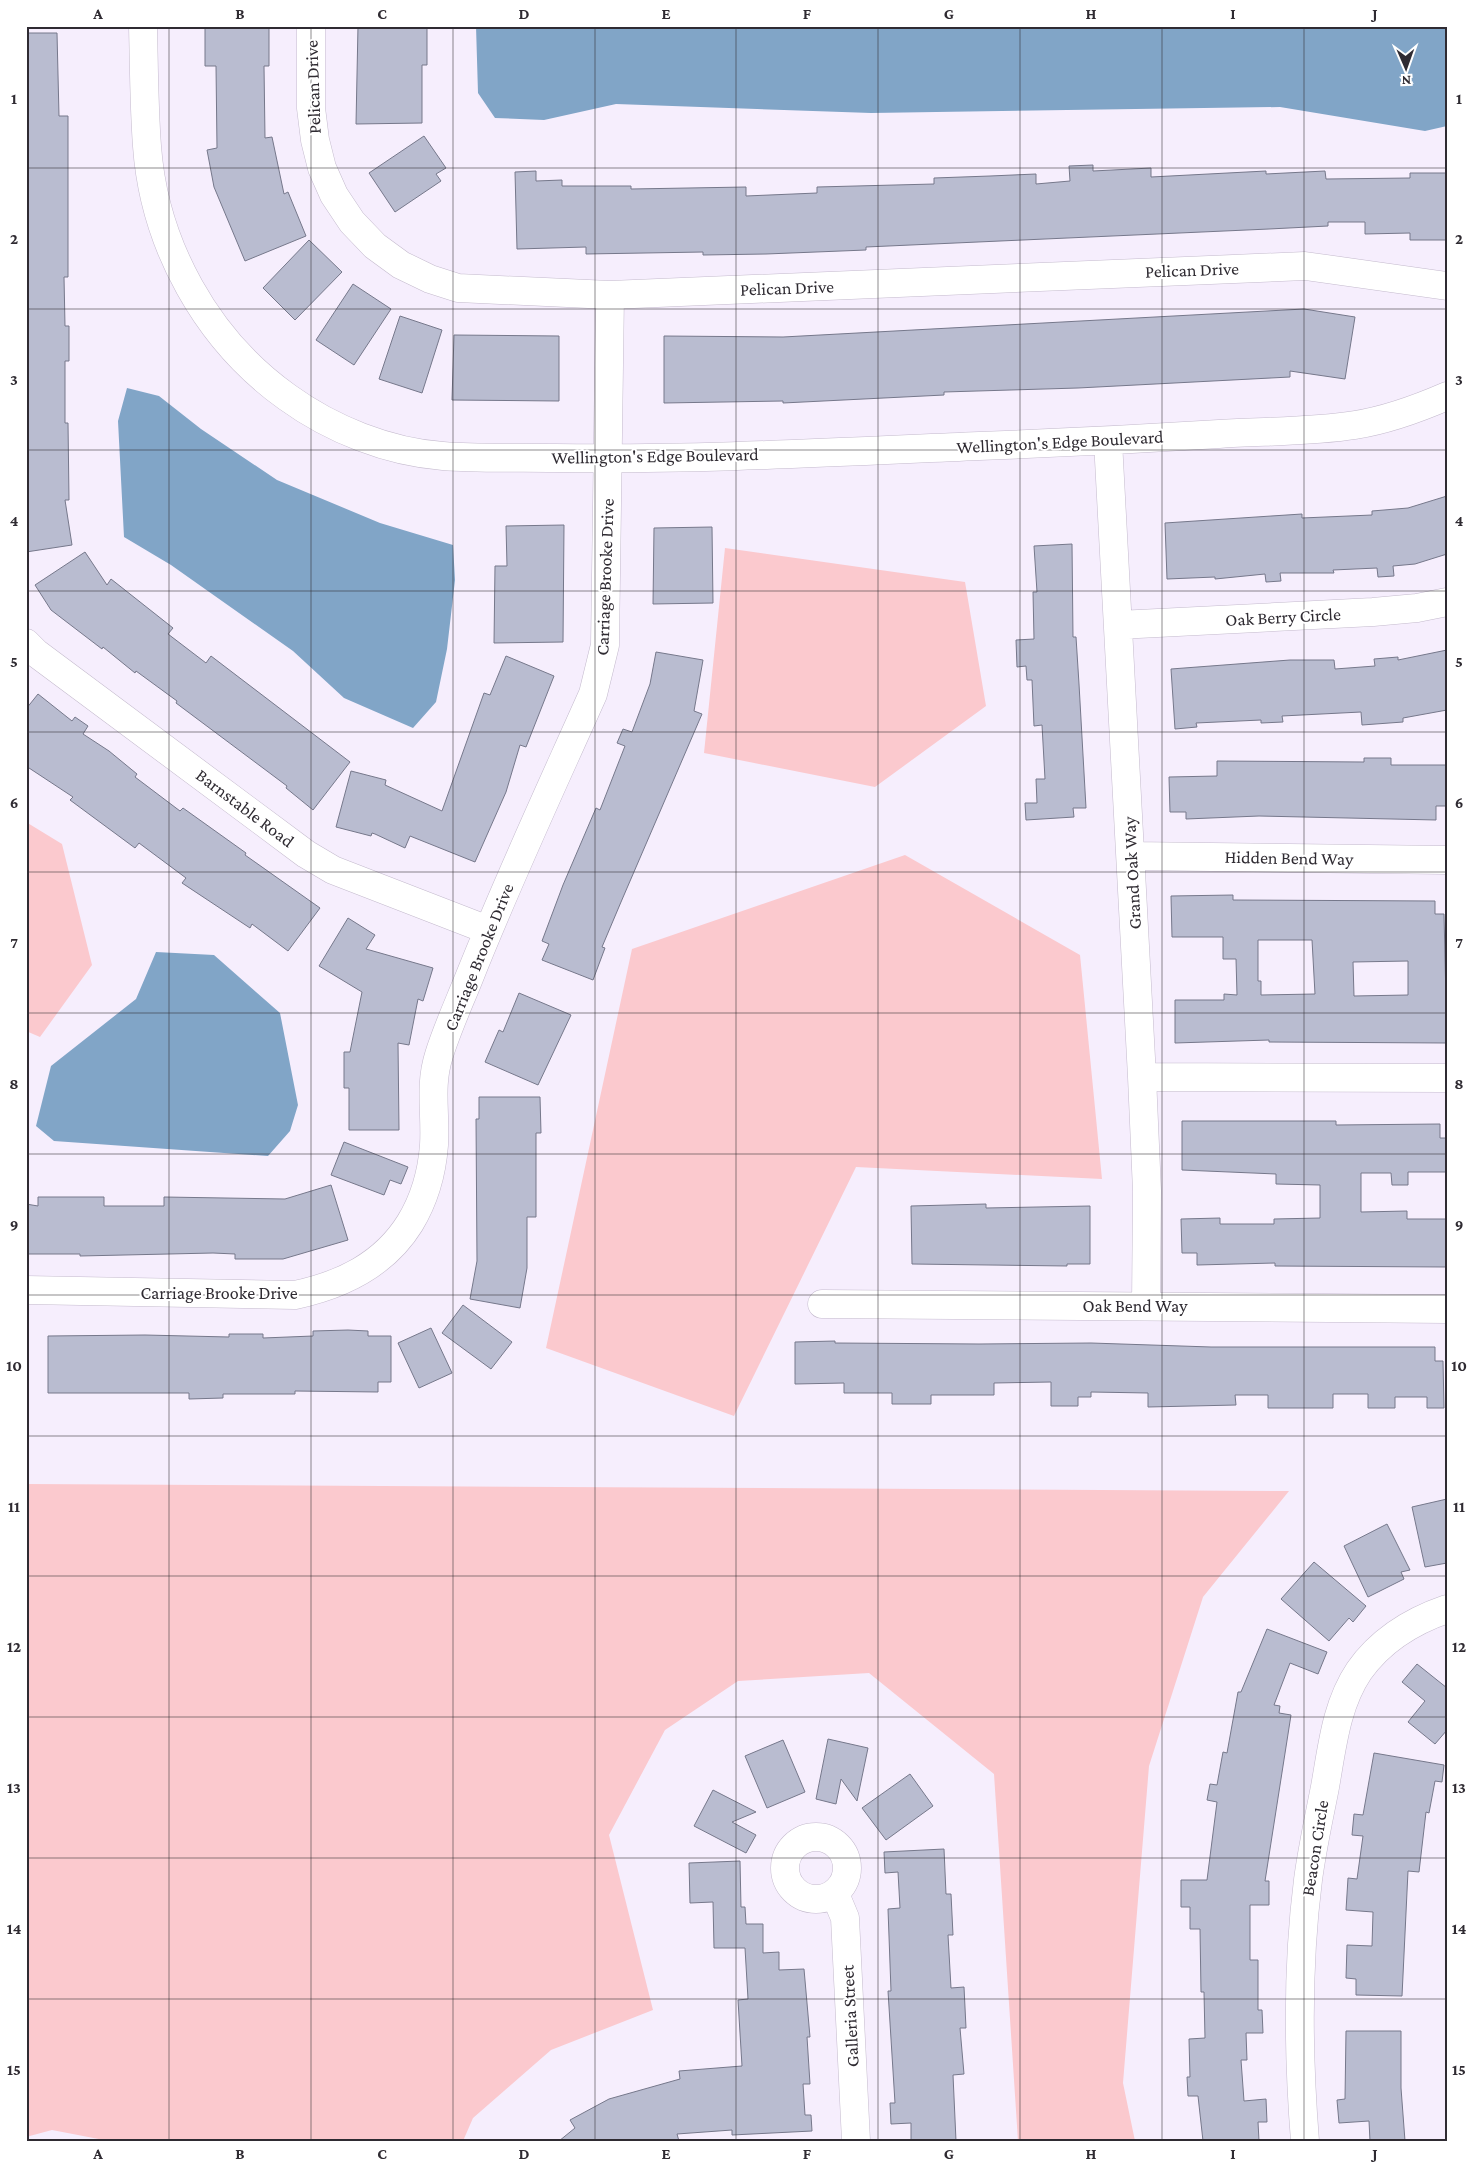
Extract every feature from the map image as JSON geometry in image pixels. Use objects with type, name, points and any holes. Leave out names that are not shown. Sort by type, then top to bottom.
[{"type":"street","name":"Wellington's Edge Boulevard","points":[[143,26],[147,149],[155,193],[170,244],[188,285],[206,314],[230,346],[258,374],[289,399],[328,422],[365,438],[403,450],[442,456],[608,458],[1108,441],[1352,425],[1415,410],[1447,396]]},
{"type":"street","name":"Pelican Drive","points":[[311,26],[311,108],[315,140],[322,168],[334,195],[352,222],[375,246],[401,265],[430,279],[458,288],[610,295],[1305,266],[1447,286]]},
{"type":"street","name":"Carriage Brooke Drive","points":[[26,1290],[295,1295],[324,1289],[352,1277],[375,1262],[393,1245],[409,1224],[423,1197],[431,1171],[434,1144],[433,1088],[439,1056],[488,930],[593,694],[602,666],[605,645],[610,295]]},
{"type":"street","name":"Grand Oak Way","points":[[1108,441],[1142,1077],[1147,1191],[1146,1306]]},
{"type":"street","name":"Oak Berry Circle","points":[[1118,625],[1373,612],[1417,608],[1447,602]]},
{"type":"street","name":"Barnstable Road","points":[[26,643],[36,653],[306,854],[334,870],[488,930]]},
{"type":"street","name":"Hidden Bend Way","points":[[1131,856],[1447,860]]},
{"type":"street","points":[[1142,1077],[1447,1078]]},
{"type":"street","name":"Oak Bend Way","points":[[822,1304],[1447,1309]]},
{"type":"street","name":"Beacon Circle","points":[[1305,2141],[1300,2077],[1300,2013],[1304,1923],[1308,1880],[1336,1727],[1346,1697],[1359,1672],[1379,1648],[1404,1628],[1447,1609]]},
{"type":"street","name":"Galleria Street","points":[[835,1894],[845,1918],[856,2141]]},
{"type":"shaded area","points":[[725,548],[965,582],[986,706],[875,787],[704,753]]},
{"type":"shaded area","points":[[26,822],[62,844],[92,965],[40,1037],[26,1031]]},
{"type":"shaded area","points":[[905,855],[1080,955],[1102,1179],[856,1167],[734,1416],[546,1348],[632,949]]},
{"type":"shaded area","points":[[26,1484],[1289,1491],[1203,1597],[1149,1766],[1123,2083],[1135,2141],[1018,2141],[994,1774],[869,1673],[738,1681],[665,1730],[609,1835],[653,2010],[551,2050],[473,2118],[463,2141],[109,2141],[52,2130],[26,2137]]},
{"type":"water","points":[[476,26],[1447,26],[1447,126],[1425,131],[1280,107],[871,113],[616,104],[544,120],[495,118],[478,93]]},
{"type":"water","points":[[127,388],[159,396],[201,429],[277,480],[380,523],[453,545],[455,580],[447,649],[436,702],[413,728],[344,698],[293,651],[171,565],[124,537],[118,421]]},
{"type":"water","points":[[156,952],[214,955],[280,1013],[298,1105],[290,1131],[268,1156],[54,1141],[36,1126],[51,1066],[136,999]]},
{"type":"building","points":[[205,26],[269,26],[269,66],[264,66],[265,138],[272,137],[284,194],[288,192],[306,236],[245,261],[214,187],[207,150],[217,148],[216,66],[205,66]]},
{"type":"building","points":[[358,26],[427,26],[427,65],[422,65],[422,123],[356,124]]},
{"type":"building","points":[[26,33],[57,33],[59,116],[68,116],[68,277],[64,277],[65,326],[69,326],[69,361],[65,361],[65,423],[68,423],[69,500],[65,500],[72,545],[26,552]]},
{"type":"building","points":[[424,136],[446,168],[436,174],[441,181],[395,212],[369,173]]},
{"type":"building","points":[[1093,165],[1093,171],[1151,168],[1151,177],[1266,171],[1266,174],[1325,171],[1326,179],[1410,178],[1410,173],[1447,173],[1447,240],[1410,240],[1410,233],[1365,234],[1365,222],[1328,222],[1328,226],[866,247],[866,250],[766,254],[703,255],[703,252],[586,254],[586,247],[517,249],[515,172],[536,171],[536,181],[562,180],[562,186],[631,186],[631,189],[746,187],[746,196],[817,193],[817,187],[934,184],[934,178],[1036,174],[1036,184],[1070,181],[1069,166]]},
{"type":"building","points":[[309,240],[342,272],[295,320],[263,288]]},
{"type":"building","points":[[353,284],[391,309],[354,365],[316,340]]},
{"type":"building","points":[[1304,309],[1355,317],[1345,379],[1290,371],[1290,377],[1078,388],[944,392],[944,395],[783,403],[783,401],[664,403],[664,336],[783,337]]},
{"type":"building","points":[[400,316],[442,330],[422,393],[379,379]]},
{"type":"building","points":[[454,335],[559,336],[559,401],[452,400]]},
{"type":"building","points":[[1447,496],[1447,554],[1415,564],[1393,566],[1394,576],[1378,577],[1377,568],[1333,570],[1334,573],[1280,573],[1281,581],[1266,582],[1265,574],[1215,579],[1215,577],[1167,579],[1165,523],[1302,514],[1302,518],[1372,515],[1372,511],[1408,508]]},
{"type":"building","points":[[564,525],[563,642],[494,643],[495,566],[507,566],[506,526]]},
{"type":"building","points":[[712,527],[713,603],[653,604],[654,528]]},
{"type":"building","points":[[1072,544],[1073,637],[1076,637],[1086,808],[1073,808],[1074,817],[1026,820],[1025,803],[1037,803],[1036,779],[1045,779],[1042,725],[1034,726],[1032,680],[1027,680],[1026,666],[1017,667],[1016,640],[1034,639],[1033,592],[1037,592],[1034,546]]},
{"type":"building","points":[[85,552],[107,585],[111,579],[173,628],[168,634],[206,663],[211,656],[350,762],[313,810],[286,788],[287,786],[176,703],[177,701],[136,671],[135,673],[103,647],[102,649],[51,610],[35,585]]},
{"type":"building","points":[[1447,650],[1447,710],[1403,718],[1403,722],[1362,725],[1361,712],[1282,716],[1283,722],[1261,723],[1261,720],[1196,723],[1197,727],[1175,729],[1171,669],[1290,660],[1334,660],[1335,669],[1375,666],[1374,659],[1398,657],[1398,660]]},
{"type":"building","points":[[656,652],[703,660],[694,711],[702,714],[602,947],[605,948],[593,980],[542,960],[549,944],[542,941],[563,885],[596,808],[600,810],[625,746],[617,743],[623,729],[632,732],[650,684]]},
{"type":"building","points":[[506,656],[554,676],[526,747],[520,745],[506,792],[475,862],[410,836],[405,848],[372,833],[371,836],[336,827],[351,771],[386,780],[385,785],[442,811],[484,693],[490,695]]},
{"type":"building","points":[[38,694],[72,721],[75,717],[88,726],[83,734],[109,751],[137,774],[135,777],[180,811],[183,808],[320,908],[288,951],[252,924],[250,928],[182,883],[186,878],[139,843],[135,848],[70,800],[73,797],[26,766],[26,709]]},
{"type":"building","points":[[1364,758],[1391,758],[1391,765],[1447,765],[1447,806],[1436,806],[1436,820],[1259,816],[1186,819],[1186,812],[1170,812],[1169,777],[1217,776],[1217,761],[1364,762]]},
{"type":"building","points":[[1233,895],[1233,900],[1435,901],[1435,914],[1444,914],[1447,1043],[1269,1042],[1269,1040],[1175,1043],[1175,1000],[1224,1000],[1224,994],[1237,995],[1236,959],[1223,959],[1223,937],[1172,937],[1171,896]],"holes":[[[1258,940],[1312,940],[1315,994],[1261,995],[1261,981],[1258,981]],[[1408,961],[1408,995],[1354,996],[1353,962]]]},
{"type":"building","points":[[348,918],[375,935],[366,949],[433,968],[423,1001],[418,999],[409,1045],[398,1043],[399,1130],[349,1130],[349,1088],[344,1088],[344,1052],[350,1052],[362,992],[319,966]]},
{"type":"building","points":[[519,993],[571,1015],[538,1085],[485,1062],[499,1030],[503,1032]]},
{"type":"building","points":[[479,1097],[540,1097],[541,1133],[536,1133],[536,1217],[527,1217],[527,1268],[520,1308],[470,1299],[477,1261],[476,1119],[479,1119]]},
{"type":"building","points":[[1182,1121],[1336,1121],[1336,1125],[1440,1124],[1440,1138],[1447,1138],[1447,1172],[1408,1172],[1408,1185],[1392,1185],[1391,1173],[1361,1173],[1361,1212],[1407,1211],[1407,1219],[1447,1219],[1446,1267],[1275,1266],[1275,1263],[1197,1265],[1197,1253],[1182,1253],[1181,1219],[1220,1218],[1220,1224],[1274,1224],[1274,1219],[1320,1218],[1320,1185],[1276,1184],[1276,1174],[1182,1170]]},
{"type":"building","points":[[344,1142],[408,1167],[401,1184],[390,1180],[384,1195],[331,1175]]},
{"type":"building","points":[[331,1185],[348,1240],[283,1259],[235,1259],[235,1254],[213,1253],[80,1256],[80,1254],[26,1254],[26,1204],[38,1206],[38,1197],[104,1197],[104,1206],[164,1206],[164,1197],[285,1199]]},
{"type":"building","points":[[986,1204],[986,1208],[1090,1206],[1090,1264],[1067,1264],[1067,1266],[912,1264],[911,1206]]},
{"type":"building","points":[[463,1305],[512,1342],[491,1369],[442,1333]]},
{"type":"building","points":[[431,1328],[452,1373],[419,1388],[398,1343]]},
{"type":"building","points":[[313,1331],[368,1331],[368,1336],[391,1336],[391,1382],[378,1382],[378,1392],[295,1391],[295,1394],[223,1394],[223,1398],[189,1399],[189,1393],[48,1393],[48,1336],[145,1335],[229,1337],[229,1334],[263,1334],[263,1338],[313,1336]]},
{"type":"building","points":[[835,1341],[835,1343],[1091,1343],[1211,1347],[1435,1347],[1435,1361],[1443,1361],[1444,1408],[1427,1408],[1427,1397],[1395,1397],[1395,1408],[1368,1408],[1368,1394],[1333,1394],[1333,1408],[1268,1408],[1268,1395],[1235,1395],[1236,1405],[1148,1407],[1148,1393],[1091,1392],[1091,1397],[1078,1397],[1078,1406],[1051,1406],[1051,1382],[994,1383],[994,1395],[931,1395],[931,1404],[892,1404],[892,1393],[844,1393],[844,1383],[795,1384],[795,1342]]},
{"type":"building","points":[[1447,1499],[1447,1563],[1425,1567],[1412,1507]]},
{"type":"building","points":[[1387,1524],[1410,1570],[1401,1572],[1404,1579],[1368,1597],[1344,1546]]},
{"type":"building","points":[[1314,1562],[1366,1606],[1353,1622],[1349,1618],[1329,1641],[1281,1599]]},
{"type":"building","points":[[1267,1629],[1327,1652],[1318,1674],[1290,1663],[1274,1705],[1280,1706],[1279,1713],[1291,1715],[1265,1881],[1269,1881],[1269,1905],[1250,1905],[1250,1960],[1258,1960],[1258,2010],[1262,2010],[1263,2033],[1246,2033],[1247,2060],[1241,2060],[1244,2101],[1266,2099],[1267,2122],[1258,2122],[1259,2141],[1203,2141],[1198,2096],[1188,2096],[1187,2077],[1190,2077],[1189,2039],[1205,2038],[1204,1992],[1201,1992],[1200,1929],[1190,1929],[1190,1907],[1181,1907],[1181,1880],[1207,1880],[1217,1802],[1207,1800],[1210,1784],[1217,1785],[1223,1752],[1227,1753],[1238,1692],[1241,1692]]},
{"type":"building","points":[[1417,1664],[1447,1688],[1447,1730],[1435,1744],[1408,1722],[1425,1701],[1402,1682]]},
{"type":"building","points":[[828,1739],[868,1748],[857,1801],[841,1779],[836,1804],[816,1799]]},
{"type":"building","points":[[783,1740],[805,1792],[767,1808],[745,1756]]},
{"type":"building","points":[[1374,1753],[1444,1765],[1442,1782],[1435,1781],[1429,1813],[1426,1812],[1419,1872],[1408,1871],[1402,1996],[1356,1995],[1356,1979],[1346,1978],[1347,1945],[1372,1946],[1373,1912],[1346,1910],[1348,1878],[1357,1879],[1363,1836],[1352,1835],[1354,1814],[1363,1815]]},
{"type":"building","points":[[910,1774],[933,1806],[886,1840],[862,1808]]},
{"type":"building","points":[[713,1790],[756,1812],[732,1822],[756,1835],[746,1853],[694,1826]]},
{"type":"building","points":[[944,1849],[946,1894],[951,1894],[953,1935],[948,1935],[951,1988],[964,1987],[966,2028],[960,2028],[964,2074],[953,2075],[956,2141],[911,2141],[911,2123],[891,2124],[890,2103],[895,2103],[888,1991],[891,1991],[888,1909],[900,1908],[898,1872],[885,1873],[884,1852]]},
{"type":"building","points":[[740,1861],[741,1907],[745,1907],[746,1924],[763,1924],[763,1953],[779,1952],[779,1970],[804,1969],[810,2037],[807,2037],[810,2084],[803,2084],[805,2115],[811,2115],[812,2131],[732,2135],[732,2130],[677,2134],[679,2141],[559,2141],[575,2128],[570,2120],[609,2099],[680,2079],[679,2071],[742,2066],[738,2000],[748,1999],[745,1948],[714,1948],[713,1902],[690,1903],[689,1863]]},
{"type":"building","points":[[1346,2031],[1401,2031],[1401,2088],[1405,2141],[1370,2141],[1369,2121],[1339,2123],[1337,2100],[1345,2099]]}]
